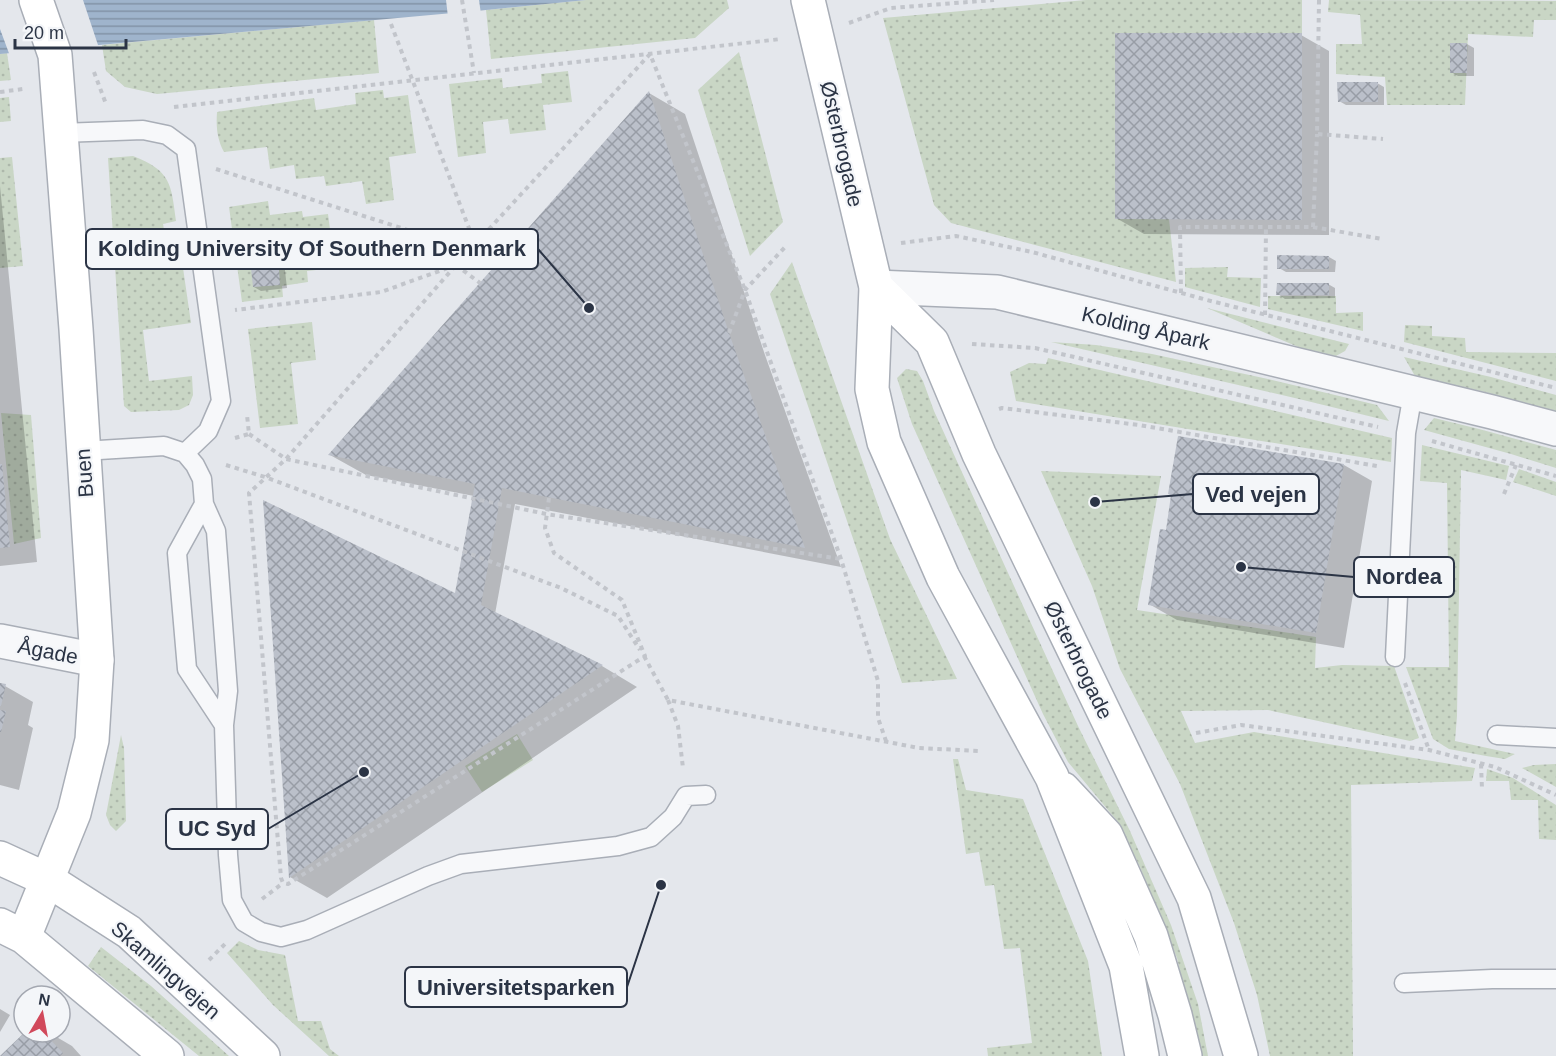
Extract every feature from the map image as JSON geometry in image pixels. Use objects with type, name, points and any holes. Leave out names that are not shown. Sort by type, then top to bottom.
[{"type":"main road","name":"Buen","points":[[12,931],[48,880],[74,813],[92,740],[97,660],[76,329],[54,55],[36,0]]},
{"type":"main road","name":"Østerbrogade","points":[[808,0],[876,287],[872,389],[884,442],[943,577],[1052,777],[1126,966],[1142,1056]]},
{"type":"main road","name":"Østerbrogade","points":[[876,287],[932,342],[984,464],[1194,898],[1241,1056]]},
{"type":"main road","points":[[1052,777],[1107,835],[1151,936],[1185,1056]]},
{"type":"main road","name":"Skamlingvejen","points":[[0,858],[48,880],[129,932],[263,1056]]},
{"type":"main road","points":[[12,931],[167,1056]]},
{"type":"street","name":"Kolding Åpark","points":[[876,287],[998,292],[1556,429]]},
{"type":"street","name":"Ågade","points":[[0,641],[97,660]]},
{"type":"lane","points":[[61,133],[143,130],[167,135],[186,149],[221,401],[208,431],[185,453]]},
{"type":"lane","points":[[1395,657],[1406,433],[1413,393]]},
{"type":"lane","points":[[83,451],[165,446],[185,453],[195,465],[202,479],[204,504],[216,531],[228,691],[224,725],[228,855],[232,900],[244,922],[261,932],[281,937],[307,930],[428,876],[461,864],[618,846],[651,837],[674,817],[686,796],[706,795]]},
{"type":"lane","points":[[204,504],[177,553],[187,669],[224,725]]},
{"type":"lane","points":[[1497,735],[1556,738]]},
{"type":"lane","points":[[1404,983],[1556,979]]},
{"type":"path","points":[[462,0],[474,73]]},
{"type":"path","points":[[163,108],[817,35],[891,8],[994,0]]},
{"type":"path","points":[[1313,227],[1319,0]]},
{"type":"path","points":[[391,24],[475,244]]},
{"type":"path","points":[[645,656],[288,884],[283,883],[249,493],[286,459],[456,265],[650,54]]},
{"type":"path","points":[[650,54],[745,290],[842,559],[878,681],[878,718],[886,741]]},
{"type":"path","points":[[93,67],[107,105]]},
{"type":"path","points":[[1317,134],[1383,139]]},
{"type":"path","points":[[186,149],[215,169],[414,231],[480,283]]},
{"type":"path","points":[[1181,293],[1180,227],[1313,227],[1382,240]]},
{"type":"path","points":[[1265,315],[1266,227]]},
{"type":"path","points":[[866,248],[956,236],[1032,252],[1265,315],[1556,388]]},
{"type":"path","points":[[729,333],[745,290],[787,245]]},
{"type":"path","points":[[235,310],[381,292],[456,265]]},
{"type":"path","points":[[932,342],[1035,348],[1406,433],[1556,477]]},
{"type":"path","points":[[965,421],[1002,408],[1139,425],[1404,470]]},
{"type":"path","points":[[249,434],[286,459],[546,514],[842,559]]},
{"type":"path","points":[[185,453],[265,477],[561,588],[618,616],[645,656]]},
{"type":"path","points":[[1504,494],[1516,465]]},
{"type":"path","points":[[549,498],[545,528],[554,553],[622,600],[645,656],[668,700],[678,726],[686,796]]},
{"type":"path","points":[[1395,657],[1429,750]]},
{"type":"path","points":[[668,700],[919,748],[979,752]]},
{"type":"path","points":[[1196,733],[1240,725],[1429,750],[1495,767],[1556,795]]},
{"type":"path","points":[[1481,764],[1482,789]]},
{"type":"green space","points":[[586,0],[727,0],[729,8],[695,38],[491,59],[486,10]]},
{"type":"green space","points":[[1086,0],[1302,0],[1302,33],[1115,33],[1115,219],[1169,219],[1176,282],[951,223],[934,205],[883,18]]},
{"type":"green space","points":[[1329,0],[1556,1],[1556,20],[1534,20],[1533,37],[1468,34],[1465,105],[1387,105],[1385,77],[1336,74],[1336,44],[1362,44],[1360,15],[1328,12]]},
{"type":"green space","points":[[374,20],[379,73],[157,94],[125,87],[106,71],[102,45]]},
{"type":"green space","points":[[739,52],[783,222],[750,256],[698,90]]},
{"type":"green space","points":[[7,53],[11,80],[0,81],[0,54]]},
{"type":"green space","points":[[568,71],[572,102],[543,105],[546,130],[510,134],[508,119],[483,122],[486,153],[458,157],[449,84],[502,78],[503,88],[542,83],[541,74]]},
{"type":"green space","points":[[383,90],[384,98],[408,95],[416,153],[389,157],[394,200],[366,204],[362,181],[326,186],[324,176],[296,179],[294,165],[270,169],[267,147],[224,152],[220,142],[217,112],[314,98],[316,110],[356,104],[355,93]]},
{"type":"green space","points":[[9,97],[11,121],[0,122],[0,98]]},
{"type":"green space","points":[[133,156],[162,173],[173,197],[176,221],[163,224],[171,269],[183,268],[191,323],[143,330],[149,381],[192,376],[193,395],[189,405],[179,410],[131,412],[124,406],[108,158]]},
{"type":"green space","points":[[12,157],[23,266],[0,268],[0,158]]},
{"type":"green space","points":[[268,201],[270,215],[302,211],[303,217],[328,214],[335,268],[307,271],[308,282],[282,286],[283,297],[242,302],[229,207]]},
{"type":"green space","points":[[792,262],[890,539],[957,679],[902,683],[770,294]]},
{"type":"green space","points":[[1228,267],[1227,277],[1261,278],[1260,307],[1185,287],[1185,268]]},
{"type":"green space","points":[[1268,296],[1336,296],[1336,313],[1363,312],[1363,331],[1268,309]]},
{"type":"green space","points":[[1207,308],[1349,344],[1345,351],[1336,356],[1303,349]]},
{"type":"green space","points":[[312,322],[316,360],[291,363],[298,424],[260,428],[248,329]]},
{"type":"green space","points":[[1405,325],[1432,326],[1432,336],[1465,338],[1466,352],[1556,353],[1556,381],[1404,342]]},
{"type":"green space","points":[[1051,342],[1096,345],[1152,354],[1268,379],[1377,405],[1389,421],[1299,399]]},
{"type":"green space","points":[[1404,357],[1556,395],[1556,412],[1485,392],[1415,376]]},
{"type":"green space","points":[[1048,358],[1392,438],[1391,462],[1016,401],[1010,372],[1029,363],[1046,364]]},
{"type":"green space","points":[[906,369],[917,371],[923,381],[934,411],[1078,726],[1130,831],[1171,925],[1198,1004],[1208,1056],[1200,1056],[1177,958],[1140,867],[1118,822],[1068,762],[1043,714],[912,424],[897,378]]},
{"type":"green space","points":[[1,413],[31,415],[41,538],[14,544]]},
{"type":"green space","points":[[1434,418],[1556,450],[1556,468],[1424,430]]},
{"type":"green space","points":[[1422,445],[1509,466],[1506,480],[1461,470],[1455,741],[1515,754],[1505,759],[1449,749],[1433,739],[1406,667],[1449,667],[1447,483],[1420,481]]},
{"type":"green space","points":[[1519,469],[1556,482],[1556,496],[1513,482]]},
{"type":"green space","points":[[1041,471],[1161,476],[1137,610],[1316,637],[1315,668],[1342,665],[1394,666],[1419,738],[1410,741],[1268,710],[1181,711],[1195,743],[1254,732],[1475,768],[1472,781],[1351,785],[1353,1056],[1270,1056],[1257,995],[1234,923],[1180,784],[1120,669],[1092,586]]},
{"type":"green space","points":[[517,734],[533,760],[482,792],[465,766]]},
{"type":"green space","points":[[121,735],[124,748],[126,821],[116,831],[110,825],[106,815]]},
{"type":"green space","points":[[953,759],[958,759],[966,790],[1023,799],[1088,961],[1102,1056],[988,1056],[987,1048],[1032,1043],[1020,948],[1004,949],[994,885],[985,886],[979,852],[966,854]]},
{"type":"green space","points":[[1556,764],[1556,787],[1522,768],[1534,765]]},
{"type":"green space","points":[[1487,769],[1513,778],[1556,805],[1556,840],[1539,839],[1538,800],[1511,800],[1509,781],[1486,781]]},
{"type":"green space","points":[[239,941],[258,950],[285,955],[298,1021],[321,1021],[330,1049],[339,1056],[329,1056],[273,1005],[227,953]]},
{"type":"green space","points":[[101,947],[151,986],[229,1056],[199,1056],[88,966]]},
{"type":"water","points":[[0,0],[586,0],[0,54]]},
{"type":"pier","points":[[0,0],[83,0],[99,48],[10,56],[0,29]]},
{"type":"pier","points":[[446,0],[479,0],[481,14],[448,17]]},
{"type":"building","points":[[1115,33],[1302,33],[1302,220],[1115,219]]},
{"type":"building","points":[[1450,43],[1467,43],[1467,73],[1450,73]]},
{"type":"building","points":[[1337,82],[1378,82],[1378,102],[1338,102]]},
{"type":"building","points":[[649,91],[729,333],[805,548],[502,488],[481,605],[603,665],[289,878],[263,500],[455,593],[475,484],[328,455]]},
{"type":"building","points":[[1277,255],[1329,256],[1329,269],[1277,269]]},
{"type":"building","points":[[278,256],[280,285],[253,287],[250,259]]},
{"type":"building","points":[[1277,283],[1329,283],[1329,295],[1276,295]]},
{"type":"building","points":[[1178,436],[1344,464],[1316,633],[1148,605],[1160,529],[1166,530],[1171,495],[1168,494]]},
{"type":"building","points":[[0,464],[2,464],[10,547],[0,548]]},
{"type":"building","points":[[0,683],[6,684],[1,706],[0,706]]},
{"type":"building","points":[[0,710],[6,711],[1,732],[0,732]]},
{"type":"building","points":[[12,1044],[54,1044],[63,1053],[60,1056],[0,1056]]},
{"type":"place","name":"Kolding University Of Southern Denmark","points":[[589,308]]},
{"type":"place","name":"Ved vejen","points":[[1095,502]]},
{"type":"place","name":"Nordea","points":[[1241,567]]},
{"type":"place","name":"UC Syd","points":[[364,772]]},
{"type":"place","name":"Universitetsparken","points":[[661,885]]}]
